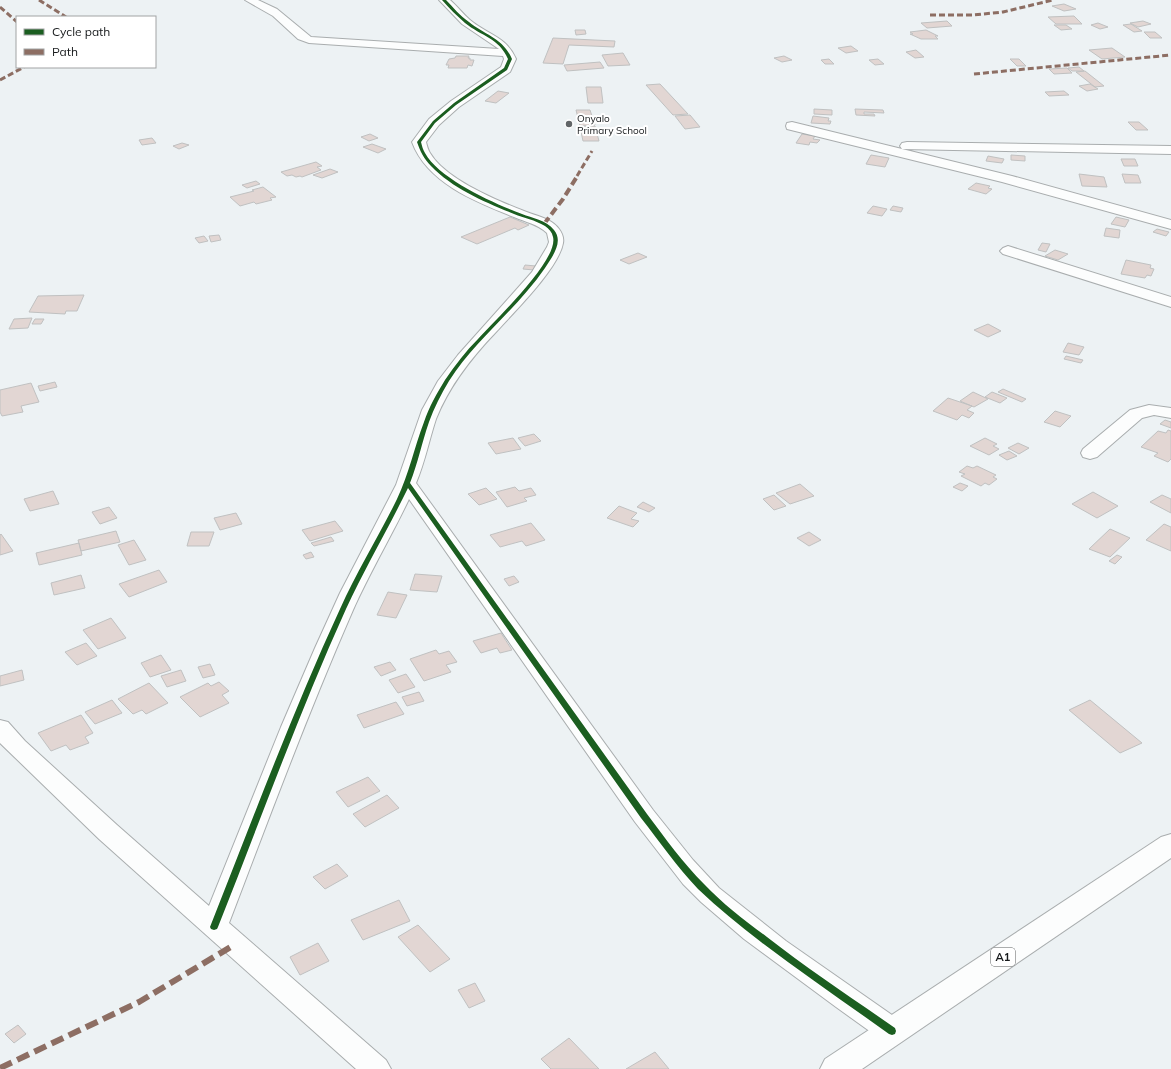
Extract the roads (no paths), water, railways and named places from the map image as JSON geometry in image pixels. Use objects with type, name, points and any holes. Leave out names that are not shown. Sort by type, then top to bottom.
[{"type":"highway","name":"A1","points":[[836,1069],[1171,844]]},
{"type":"street","points":[[250,0],[276,13],[286,20],[302,37],[309,40],[508,53]]},
{"type":"street","points":[[214,927],[344,606],[407,484],[426,419],[442,389],[469,351],[525,291],[543,267],[556,243],[553,230],[544,224],[464,189],[441,172],[420,150],[419,142],[434,122],[455,104],[506,69],[510,59],[508,53],[500,44],[467,22],[444,0]]},
{"type":"street","points":[[792,126],[1007,179],[1171,225]]},
{"type":"street","points":[[872,146],[1171,150]]},
{"type":"street","points":[[1008,251],[1171,302]]},
{"type":"street","points":[[1090,453],[1136,414],[1144,410],[1151,409],[1171,413]]},
{"type":"street","points":[[407,484],[644,816],[686,870],[709,894],[743,922],[892,1031]]},
{"type":"street","points":[[0,728],[70,796],[214,927],[376,1069]]},
{"type":"place","name":"Onyalo Primary School","points":[[569,124]]}]
